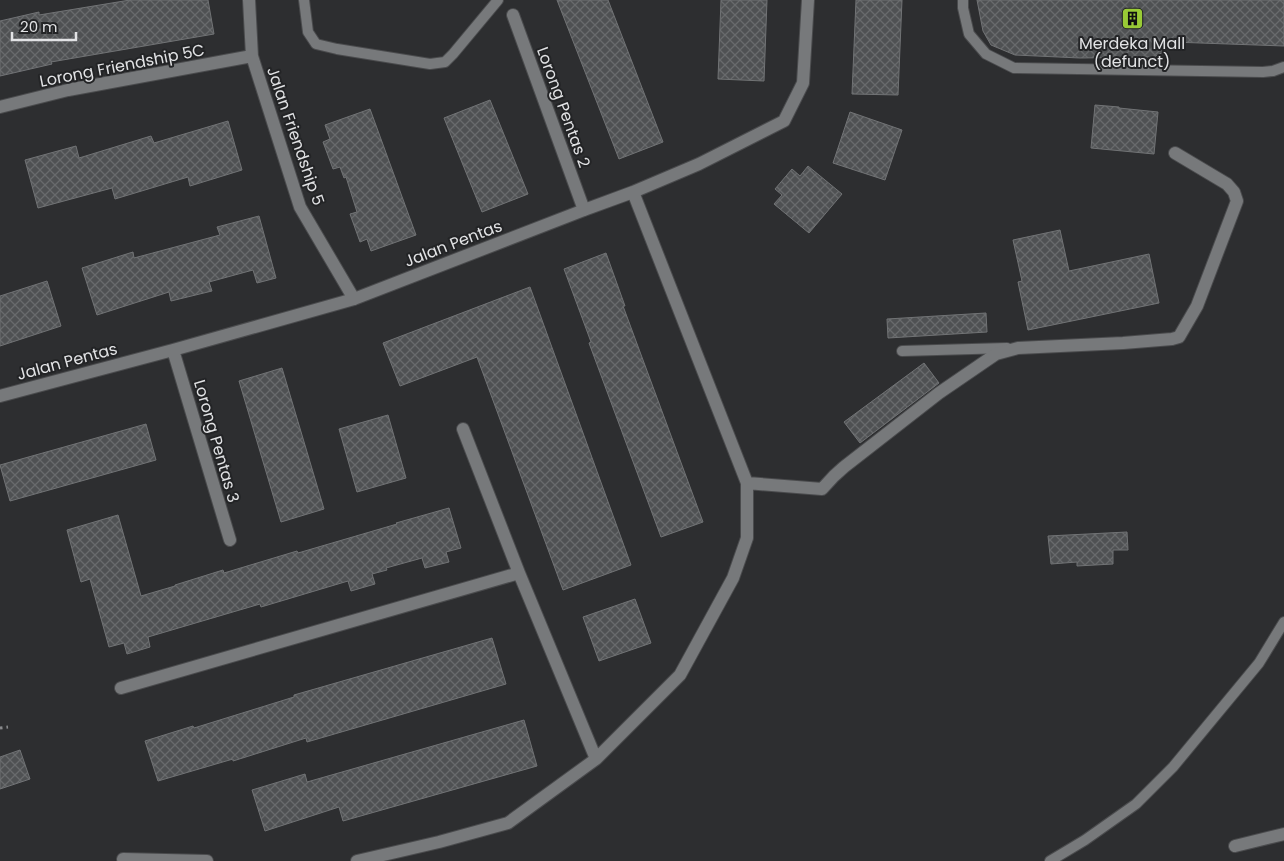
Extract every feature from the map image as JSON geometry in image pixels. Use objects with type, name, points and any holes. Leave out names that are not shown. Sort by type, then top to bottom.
[{"type":"street","name":"Jalan Friendship 5","points":[[249,0],[252,56],[300,207],[354,299]]},
{"type":"street","name":"Jalan Pentas","points":[[0,396],[354,299],[633,192],[699,164],[784,121],[803,83],[808,0]]},
{"type":"street","name":"Lorong Pentas 2","points":[[513,15],[584,210]]},
{"type":"street","name":"Lorong Friendship 5C","points":[[0,107],[68,90],[252,56]]},
{"type":"street","points":[[747,483],[822,489],[844,467],[939,393],[996,354],[1018,348],[1123,343],[1172,339],[1179,336],[1197,306],[1237,201],[1234,192],[1227,184],[1175,153]]},
{"type":"street","points":[[357,861],[439,842],[508,823],[596,759],[680,675],[733,578],[747,538],[747,483],[633,192]]},
{"type":"street","name":"Lorong Pentas 3","points":[[173,350],[230,540]]},
{"type":"street","points":[[464,429],[519,574],[596,759]]},
{"type":"street","points":[[121,688],[519,574]]},
{"type":"street","points":[[1235,846],[1284,834]]},
{"type":"street","points":[[123,859],[206,861]]},
{"type":"lane","points":[[304,0],[308,32],[316,44],[430,64],[444,62],[453,54],[498,0]]},
{"type":"lane","points":[[963,0],[969,34],[986,54],[1014,68],[1263,72],[1273,71],[1284,66]]},
{"type":"lane","points":[[902,351],[1018,348]]},
{"type":"lane","points":[[1050,861],[1085,840],[1142,798],[1172,767],[1259,663],[1284,622]]},
{"type":"path","points":[[0,728],[8,727]]},
{"type":"building","points":[[130,0],[208,0],[214,34],[51,62],[52,64],[0,76],[0,21],[39,12],[39,15]]},
{"type":"building","points":[[557,0],[608,0],[663,142],[619,159]]},
{"type":"building","points":[[721,0],[767,0],[764,81],[718,79]]},
{"type":"building","points":[[856,0],[902,0],[898,95],[852,94]]},
{"type":"building","name":"Merdeka Mall (defunct)","points":[[977,0],[1284,0],[1284,46],[1172,42],[1165,51],[1154,57],[1080,58],[1015,55],[991,45],[983,31]]},
{"type":"building","points":[[490,100],[528,194],[482,212],[444,118]]},
{"type":"building","points":[[1095,105],[1158,112],[1154,154],[1091,148]]},
{"type":"building","points":[[370,109],[416,235],[371,251],[367,239],[360,242],[350,214],[357,212],[346,177],[344,178],[340,167],[333,169],[323,142],[330,139],[325,125]]},
{"type":"building","points":[[850,112],[902,130],[885,180],[833,163]]},
{"type":"building","points":[[228,121],[242,170],[190,186],[188,177],[115,199],[112,188],[38,208],[25,160],[76,146],[79,158],[151,136],[154,143]]},
{"type":"building","points":[[808,166],[842,194],[809,233],[774,204],[782,195],[775,189],[792,169],[800,176]]},
{"type":"building","points":[[259,216],[276,278],[257,283],[253,270],[209,282],[212,291],[171,301],[169,292],[97,315],[82,268],[133,252],[134,258],[220,235],[217,227]]},
{"type":"building","points":[[1060,230],[1069,271],[1149,254],[1159,303],[1028,330],[1018,282],[1022,281],[1013,240]]},
{"type":"building","points":[[606,253],[625,306],[623,306],[703,522],[661,537],[589,343],[591,342],[564,269]]},
{"type":"building","points":[[47,281],[61,326],[0,346],[0,296]]},
{"type":"building","points":[[530,287],[631,565],[563,590],[477,357],[400,386],[383,343]]},
{"type":"building","points":[[986,313],[987,332],[888,338],[887,319]]},
{"type":"building","points":[[924,363],[939,383],[860,443],[844,422]]},
{"type":"building","points":[[282,368],[324,509],[281,522],[239,381]]},
{"type":"building","points":[[388,415],[406,478],[357,492],[339,429]]},
{"type":"building","points":[[146,424],[156,460],[10,501],[0,465]]},
{"type":"building","points":[[449,508],[461,548],[446,552],[449,562],[425,568],[422,558],[372,574],[375,584],[351,591],[348,581],[261,607],[260,604],[148,637],[150,647],[127,654],[124,643],[109,647],[90,579],[81,582],[67,530],[118,515],[141,596],[223,570],[224,573],[297,551],[298,553]]},
{"type":"building","points":[[1127,532],[1128,550],[1113,550],[1113,564],[1077,566],[1077,562],[1051,564],[1048,536]]},
{"type":"building","points":[[635,599],[651,643],[599,661],[583,617]]},
{"type":"building","points":[[492,638],[506,684],[307,742],[306,738],[233,761],[233,759],[158,781],[145,741],[193,726],[194,728],[294,697],[294,695]]},
{"type":"building","points":[[524,720],[537,766],[343,821],[339,807],[265,831],[252,790],[305,774],[307,782]]},
{"type":"building","points":[[20,750],[30,779],[0,789],[0,757]]},
{"type":"place","name":"Merdeka Mall (defunct)","points":[[1132,19]]}]
